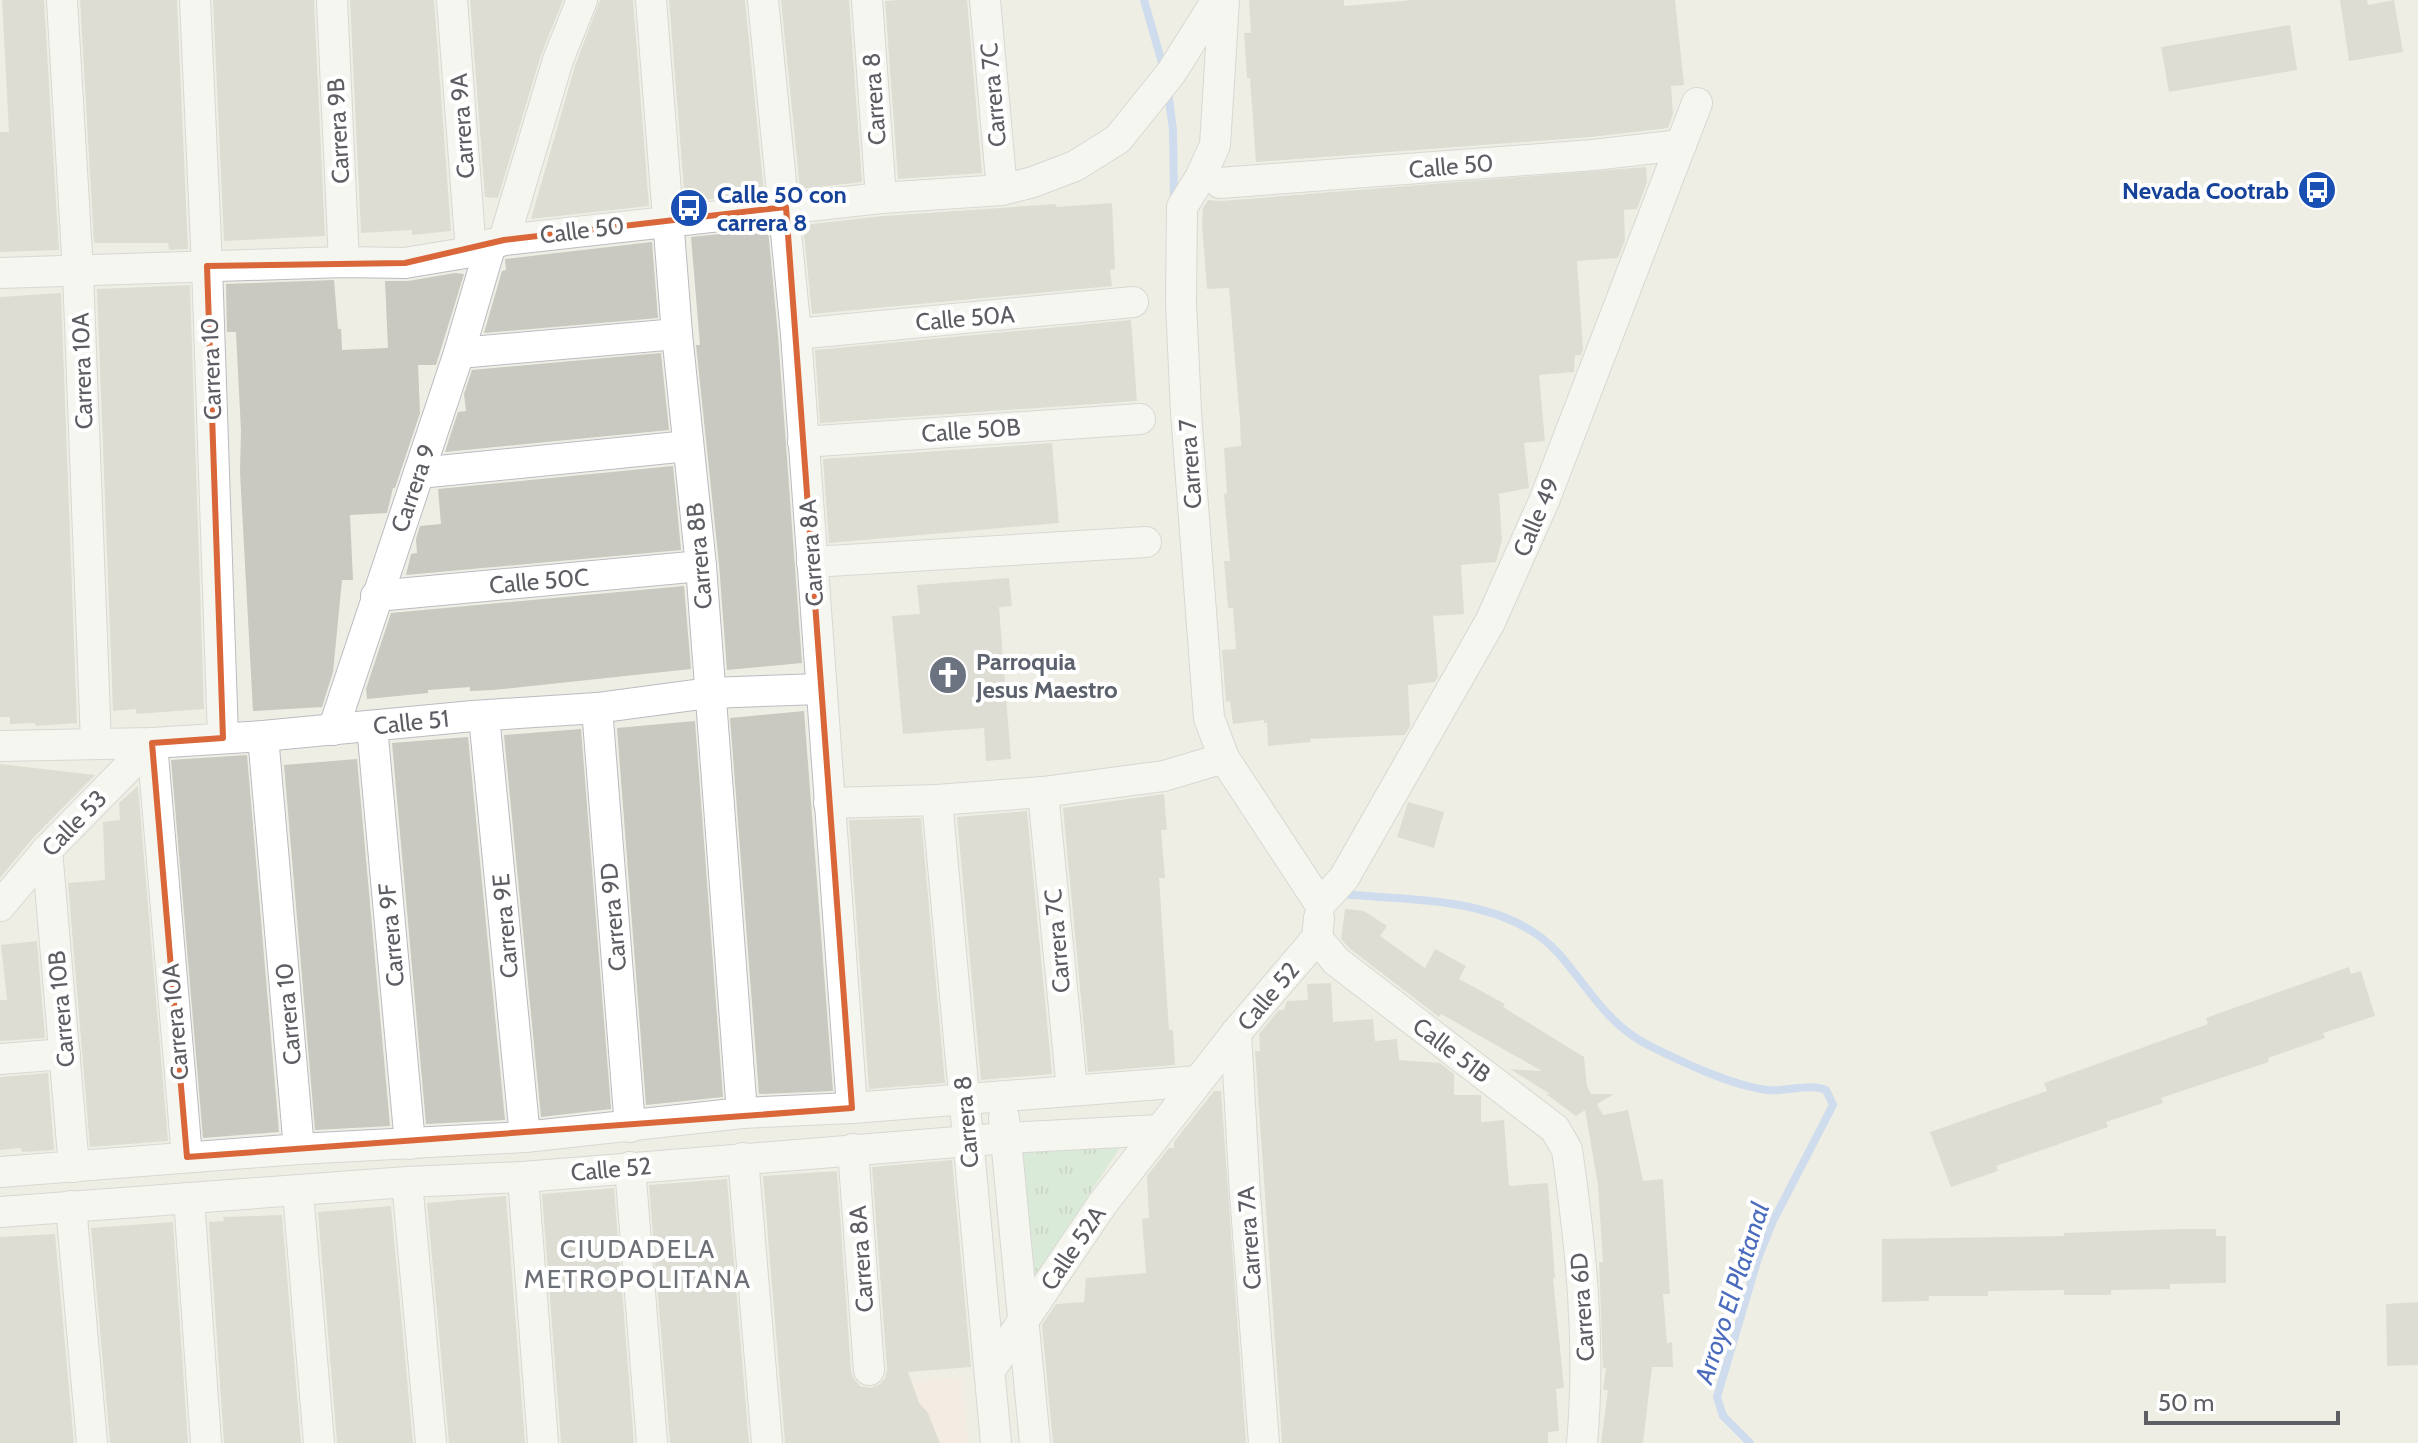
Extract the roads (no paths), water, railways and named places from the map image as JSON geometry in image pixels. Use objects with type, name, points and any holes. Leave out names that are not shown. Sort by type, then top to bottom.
[{"type":"street","name":"Carrera 10A","points":[[62,0],[78,272],[96,743]]},
{"type":"street","name":"Carrera 10","points":[[195,0],[223,738]]},
{"type":"street","name":"Carrera 9B","points":[[332,0],[344,262]]},
{"type":"street","name":"Carrera 9A","points":[[452,0],[489,245]]},
{"type":"street","name":"Carrera 9","points":[[333,730],[459,353],[489,245],[582,0]]},
{"type":"street","name":"Carrera 8B","points":[[651,0],[677,334],[701,566],[742,1113]]},
{"type":"street","name":"Carrera 8A","points":[[763,0],[786,207],[852,1108]]},
{"type":"street","name":"Carrera 8","points":[[867,0],[881,198]]},
{"type":"street","name":"Carrera 7C","points":[[985,0],[1002,190]]},
{"type":"street","name":"Calle 50","points":[[0,273],[344,262],[405,263],[489,245],[669,220],[881,198],[1002,190],[1075,166],[1118,139],[1171,73],[1217,0]]},
{"type":"street","name":"Carrera 7","points":[[1224,0],[1215,145],[1182,207],[1181,290],[1186,412],[1207,703],[1209,718],[1224,758],[1320,904]]},
{"type":"street","name":"Calle 49","points":[[1320,904],[1344,878],[1490,622],[1544,501],[1697,103]]},
{"type":"street","name":"Calle 50","points":[[1220,183],[1593,155],[1681,145]]},
{"type":"street","name":"Calle 50A","points":[[796,334],[1133,302]]},
{"type":"street","points":[[459,353],[677,334]]},
{"type":"street","name":"Calle 50B","points":[[803,442],[1140,419]]},
{"type":"street","points":[[419,473],[688,446]]},
{"type":"street","points":[[812,562],[1146,542]]},
{"type":"street","name":"Calle 50C","points":[[376,596],[701,566]]},
{"type":"street","name":"Calle 51","points":[[0,746],[152,743],[263,736],[597,708],[709,693],[820,689]]},
{"type":"street","name":"Carrera 9D","points":[[597,708],[630,1127]]},
{"type":"street","name":"Carrera 9E","points":[[484,716],[525,1137]]},
{"type":"street","name":"Carrera 9F","points":[[372,726],[410,1144]]},
{"type":"street","name":"Carrera 10","points":[[263,736],[299,1149]]},
{"type":"street","name":"Carrera 10A","points":[[152,743],[187,1157]]},
{"type":"street","name":"Calle 53","points":[[0,906],[47,850],[152,743]]},
{"type":"street","points":[[829,803],[937,800],[1043,792],[1164,776],[1224,758]]},
{"type":"street","name":"Carrera 7C","points":[[1043,792],[1072,1090]]},
{"type":"street","name":"Carrera 8","points":[[937,800],[996,1443]]},
{"type":"street","name":"Carrera 10B","points":[[47,850],[74,1167]]},
{"type":"street","name":"Calle 52","points":[[0,1212],[407,1182],[523,1177],[1006,1138],[1159,1130],[1317,938],[1320,904]]},
{"type":"street","name":"Calle 51B","points":[[1317,938],[1336,961],[1555,1129],[1567,1150],[1570,1172]]},
{"type":"street","name":"Carrera 7A","points":[[1236,1033],[1264,1443]]},
{"type":"street","points":[[0,1059],[65,1054]]},
{"type":"street","name":"Calle 52","points":[[0,1172],[299,1149],[525,1137],[742,1113],[852,1108],[1198,1081]]},
{"type":"street","name":"Carrera 8","points":[[1003,1096],[1035,1443]]},
{"type":"street","name":"Calle 52A","points":[[990,1370],[1103,1203],[1159,1130]]},
{"type":"street","name":"Carrera 8A","points":[[853,1149],[869,1370]]},
{"type":"street","points":[[743,1158],[767,1443]]},
{"type":"street","points":[[630,1167],[652,1443]]},
{"type":"street","name":"Carrera 6D","points":[[1570,1172],[1586,1335],[1587,1393],[1582,1443]]},
{"type":"street","points":[[523,1177],[543,1443]]},
{"type":"street","points":[[407,1182],[431,1443]]},
{"type":"street","points":[[298,1192],[319,1443]]},
{"type":"street","points":[[189,1198],[206,1443]]},
{"type":"street","points":[[71,1206],[92,1443]]},
{"type":"waterway","name":"Arroyo El Platanal","points":[[1144,0],[1164,70]]},
{"type":"waterway","name":"Arroyo El Platanal","points":[[1168,91],[1173,130],[1174,201]]},
{"type":"waterway","name":"Arroyo El Platanal","points":[[1342,894],[1458,905],[1514,921],[1538,935],[1559,954],[1609,1016],[1648,1045],[1706,1072],[1753,1087],[1767,1090],[1812,1087],[1826,1090],[1833,1105],[1773,1221],[1758,1258],[1717,1397],[1723,1416],[1750,1443]]},
{"type":"place","name":"Nevada Cootrab","points":[[2317,190]]},
{"type":"place","name":"Calle 50 con carrera 8","points":[[689,208]]},
{"type":"place","name":"Parroquia Jesus Maestro","points":[[948,675]]},
{"type":"district","name":"CIUDADELA METROPOLITANA","points":[[638,1264]]}]
